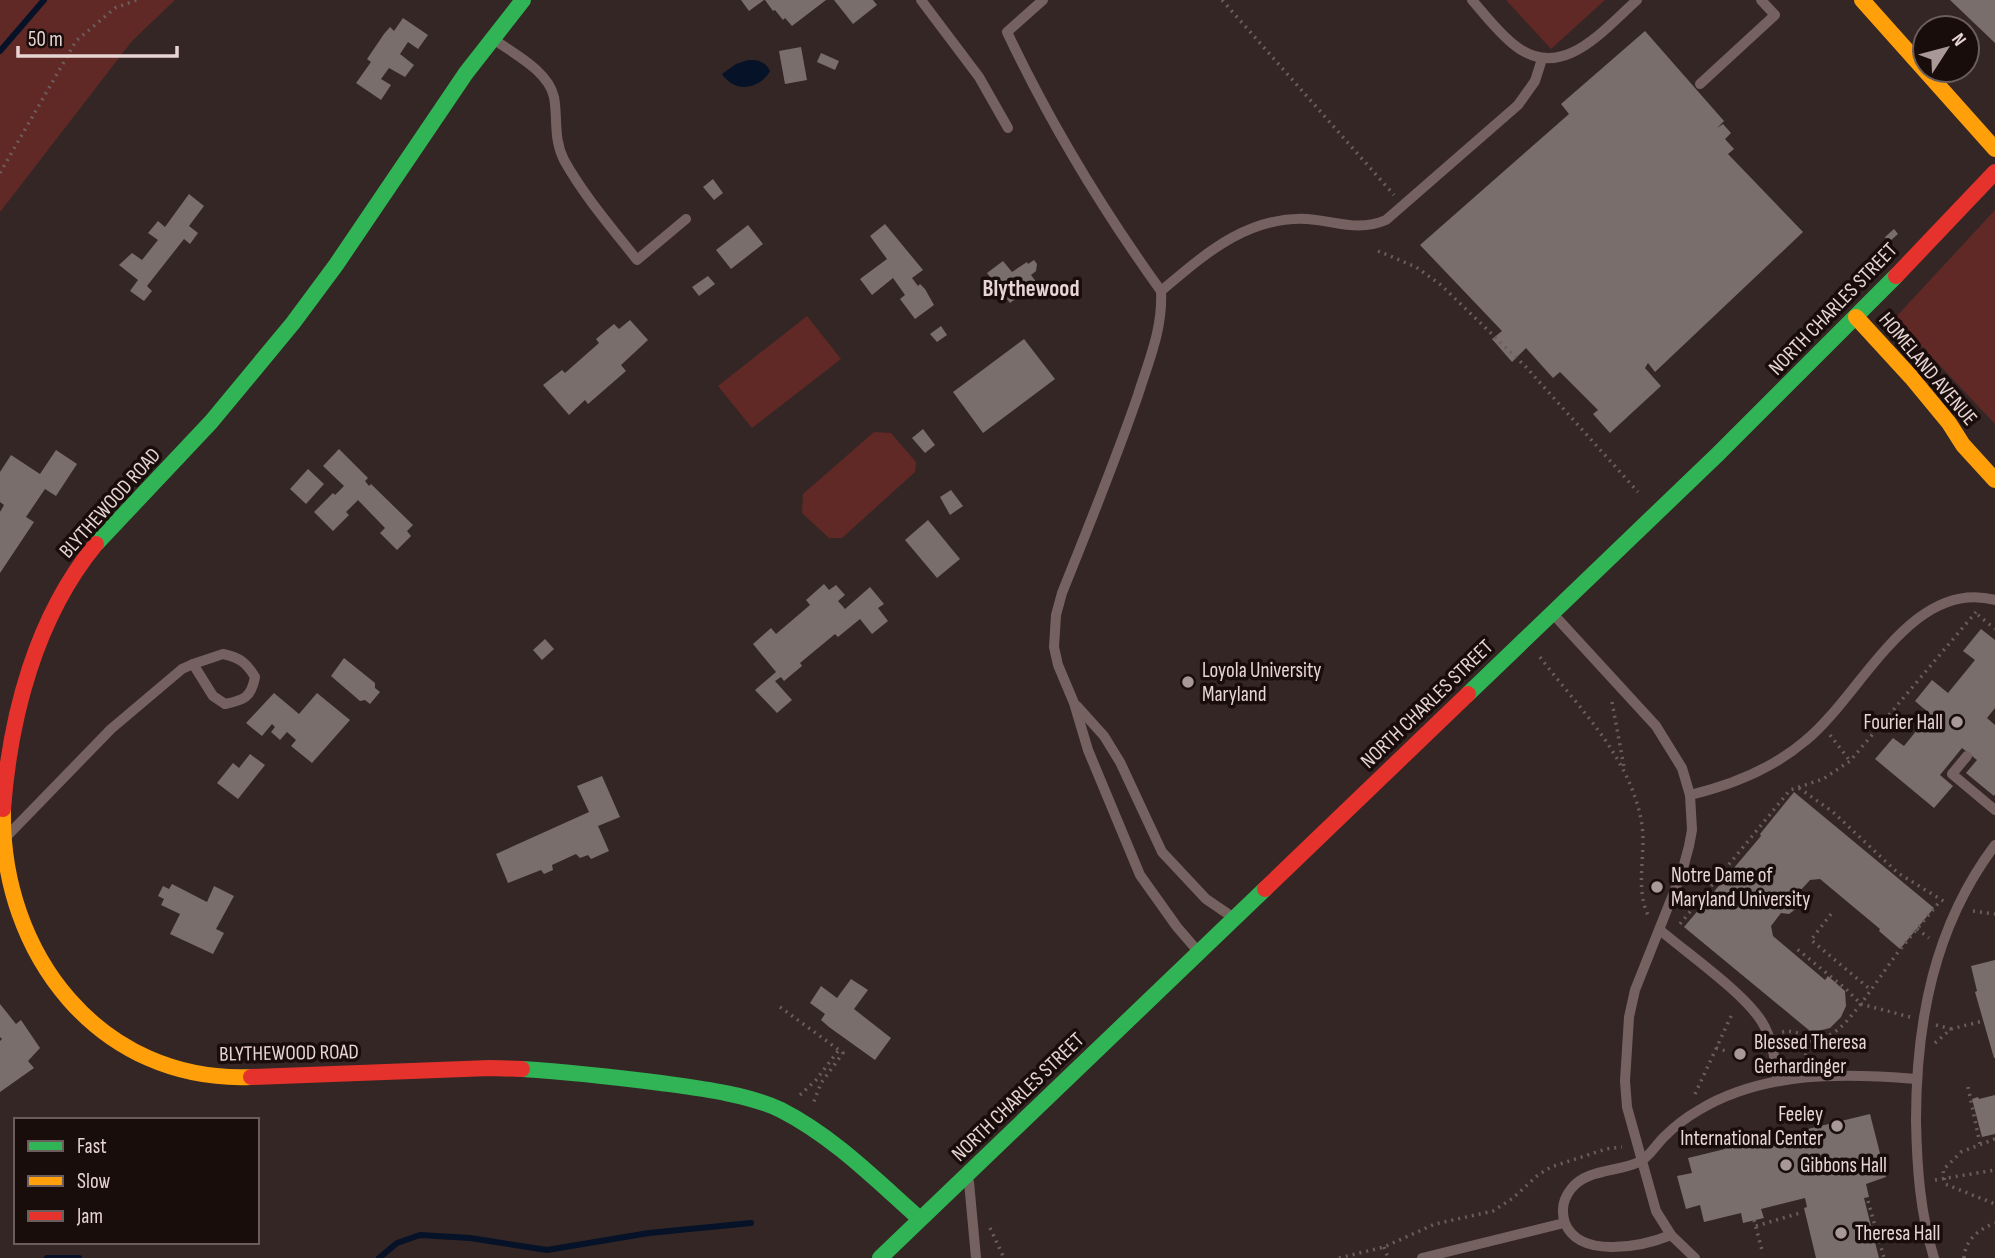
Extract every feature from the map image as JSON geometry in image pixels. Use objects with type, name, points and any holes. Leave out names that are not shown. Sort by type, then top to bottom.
[{"type":"street","name":"BLYTHEWOOD ROAD","points":[[523,0],[458,82],[332,270],[274,347],[198,436],[109,529],[62,593],[38,646],[17,710],[6,778],[3,840],[8,871],[22,921],[41,963],[59,992],[84,1019],[110,1040],[154,1062],[200,1075],[240,1078],[463,1068],[565,1071],[700,1087],[737,1095],[778,1109],[810,1127],[860,1164],[920,1219]]},
{"type":"street","points":[[1862,0],[1995,149]]},
{"type":"street","name":"NORTH CHARLES STREET","points":[[880,1258],[1718,454],[1856,317],[1995,172]]},
{"type":"street","name":"HOMELAND AVENUE","points":[[1856,317],[1911,377],[1949,423],[1963,445],[1995,480]]},
{"type":"lane","points":[[922,0],[979,77],[1008,128]]},
{"type":"lane","points":[[1043,0],[1007,32],[1074,160],[1112,222],[1161,290],[1162,311],[1152,354],[1125,432],[1062,593],[1056,615],[1054,647],[1088,750],[1140,876],[1199,952]]},
{"type":"lane","points":[[1472,0],[1510,42],[1529,55],[1542,59],[1556,58],[1581,48],[1637,0]]},
{"type":"lane","points":[[1700,84],[1775,15],[1761,0]]},
{"type":"lane","points":[[492,38],[546,79],[553,95],[558,146],[589,199],[637,261],[686,219]]},
{"type":"lane","points":[[1161,290],[1213,248],[1248,229],[1269,223],[1307,219],[1345,226],[1373,226],[1386,220],[1518,105],[1535,81],[1542,59]]},
{"type":"lane","points":[[1690,795],[1730,784],[1758,771],[1805,741],[1914,620],[1944,602],[1971,596],[1992,599]]},
{"type":"lane","points":[[1553,614],[1656,726],[1682,768],[1690,795],[1692,830],[1689,846],[1660,930],[1642,971],[1629,1017],[1625,1081],[1627,1107],[1656,1210],[1671,1235],[1695,1258]]},
{"type":"lane","points":[[3,840],[111,729],[182,670],[193,664],[223,654],[237,656],[255,677],[253,690],[242,700],[225,704],[213,695],[193,664]]},
{"type":"lane","points":[[1074,703],[1104,736],[1120,762],[1162,852],[1206,899],[1234,918]]},
{"type":"lane","points":[[1968,756],[1952,774],[1995,810]]},
{"type":"lane","points":[[1934,1258],[1926,1231],[1918,1182],[1916,1079],[1924,1008],[1938,952],[1962,895],[1995,845]]},
{"type":"lane","points":[[1660,930],[1740,998],[1762,1022],[1768,1035],[1777,1081]]},
{"type":"lane","points":[[1671,1235],[1643,1246],[1605,1252],[1579,1246],[1564,1223],[1562,1208],[1573,1186],[1583,1179],[1642,1161],[1665,1135],[1693,1113],[1723,1097],[1750,1087],[1777,1081],[1826,1077],[1916,1079]]},
{"type":"lane","points":[[968,1173],[976,1258]]},
{"type":"lane","points":[[1422,1258],[1564,1223]]},
{"type":"path","points":[[0,173],[76,41],[115,8],[136,0]]},
{"type":"path","points":[[1222,0],[1403,206]]},
{"type":"path","points":[[1378,251],[1416,267],[1441,285],[1526,368],[1637,492]]},
{"type":"path","points":[[1680,924],[1790,790],[1823,779],[1850,761],[1976,613],[1992,599]]},
{"type":"path","points":[[1976,613],[1995,629]]},
{"type":"path","points":[[1540,657],[1595,724],[1625,772]]},
{"type":"path","points":[[1618,684],[1610,693],[1625,772],[1642,824],[1642,896],[1649,919],[1660,930]]},
{"type":"path","points":[[1916,685],[1923,691]]},
{"type":"path","points":[[1822,725],[1850,761]]},
{"type":"path","points":[[1799,788],[1833,812],[1898,873],[1949,904]]},
{"type":"path","points":[[1780,1032],[1796,1031],[1812,1038],[1831,1034],[1838,1029],[1861,1004],[1941,900]]},
{"type":"path","points":[[1968,910],[1995,914]]},
{"type":"path","points":[[1831,914],[1811,940],[1871,990]]},
{"type":"path","points":[[1917,929],[1931,940]]},
{"type":"path","points":[[1797,949],[1861,1004],[1912,1018]]},
{"type":"path","points":[[1693,1113],[1693,1098],[1740,998]]},
{"type":"path","points":[[780,1007],[843,1054],[821,1083],[812,1107],[810,1127]]},
{"type":"path","points":[[1919,1049],[1928,1050],[1951,1029],[1983,1021]]},
{"type":"path","points":[[1801,1067],[1812,1038]]},
{"type":"path","points":[[1716,1048],[1729,1052]]},
{"type":"path","points":[[778,1109],[816,1080],[838,1051]]},
{"type":"path","points":[[816,1080],[821,1083]]},
{"type":"path","points":[[1968,1087],[1980,1144]]},
{"type":"path","points":[[1995,1139],[1954,1156],[1943,1170],[1945,1184],[1995,1205]]},
{"type":"path","points":[[1339,1258],[1384,1247],[1435,1224],[1493,1211],[1551,1167],[1606,1149],[1637,1144]]},
{"type":"path","points":[[1918,1182],[1995,1170]]},
{"type":"path","points":[[1868,1201],[1884,1258]]},
{"type":"path","points":[[1756,1226],[1800,1213]]},
{"type":"path","points":[[1754,1220],[1763,1254]]},
{"type":"path","points":[[1964,1258],[1970,1239],[1986,1226],[1995,1223]]},
{"type":"path","points":[[989,1227],[1004,1258]]},
{"type":"path","points":[[1384,1247],[1388,1258]]},
{"type":"shaded area","points":[[0,0],[175,0],[132,41],[0,212]]},
{"type":"shaded area","points":[[1506,0],[1605,0],[1551,49]]},
{"type":"shaded area","points":[[1995,210],[1995,424],[1895,318]]},
{"type":"shaded area","points":[[807,316],[841,359],[752,428],[718,386]]},
{"type":"shaded area","points":[[874,432],[891,433],[916,462],[915,472],[842,538],[829,538],[802,513],[803,494]]},
{"type":"water","points":[[748,60],[761,62],[770,71],[760,82],[740,87],[722,74],[736,64]]},
{"type":"building","points":[[741,0],[764,0],[749,11]]},
{"type":"building","points":[[765,0],[826,0],[792,26],[773,11]]},
{"type":"building","points":[[834,0],[873,0],[877,5],[853,24]]},
{"type":"building","points":[[1950,0],[1995,0],[1995,43],[1981,30],[1981,14],[1965,14]]},
{"type":"building","points":[[403,18],[428,35],[418,49],[408,42],[400,54],[414,65],[405,77],[389,68],[381,79],[391,85],[381,100],[356,83],[371,62],[367,59],[384,34],[390,27],[394,31]]},
{"type":"building","points":[[1645,31],[1724,121],[1717,128],[1723,124],[1731,133],[1725,139],[1734,149],[1728,154],[1803,232],[1655,372],[1648,363],[1645,368],[1661,386],[1610,433],[1593,414],[1598,410],[1560,372],[1553,378],[1526,348],[1512,362],[1492,339],[1502,331],[1420,245],[1569,114],[1561,104]]},
{"type":"building","points":[[801,47],[807,80],[785,84],[779,51]]},
{"type":"building","points":[[821,53],[839,61],[835,70],[817,62]]},
{"type":"building","points":[[713,179],[723,193],[714,200],[703,187]]},
{"type":"building","points":[[189,194],[204,206],[189,226],[198,233],[190,244],[184,239],[147,286],[152,291],[144,301],[130,291],[138,280],[119,265],[132,253],[142,260],[158,240],[148,233],[158,221],[165,227]]},
{"type":"building","points":[[885,224],[923,270],[912,278],[918,286],[920,284],[925,289],[934,305],[915,319],[900,299],[905,295],[893,278],[872,295],[860,279],[887,259],[870,236]]},
{"type":"building","points":[[748,225],[763,244],[731,269],[716,250]]},
{"type":"building","points":[[1894,229],[1898,234],[1889,242],[1885,237]]},
{"type":"building","points":[[1034,260],[1037,264],[1036,271],[1031,275],[1037,283],[1010,303],[987,273],[1003,261],[1012,272]]},
{"type":"building","points":[[708,276],[715,284],[699,296],[692,287]]},
{"type":"building","points":[[630,320],[648,340],[621,365],[626,371],[588,404],[585,400],[569,415],[543,385],[562,370],[565,373],[599,343],[596,339],[614,324],[619,329]]},
{"type":"building","points":[[941,326],[947,335],[937,342],[930,334]]},
{"type":"building","points":[[1024,339],[1055,379],[983,433],[953,392]]},
{"type":"building","points":[[923,429],[935,445],[925,453],[912,438]]},
{"type":"building","points":[[339,449],[368,478],[365,481],[369,486],[371,484],[413,525],[407,531],[411,536],[397,550],[380,533],[385,528],[358,500],[346,512],[349,515],[333,531],[314,512],[344,486],[323,466]]},
{"type":"building","points":[[56,450],[77,464],[56,496],[45,489],[26,517],[34,522],[0,573],[0,512],[4,505],[0,502],[0,472],[11,455],[40,474]]},
{"type":"building","points":[[308,469],[324,484],[306,504],[290,489]]},
{"type":"building","points":[[951,490],[963,506],[950,515],[940,497]]},
{"type":"building","points":[[928,520],[960,559],[937,578],[905,540]]},
{"type":"building","points":[[824,584],[829,590],[836,585],[845,595],[838,601],[845,609],[870,587],[884,604],[878,608],[888,621],[872,634],[860,619],[838,637],[835,634],[800,663],[802,666],[784,681],[781,677],[775,681],[792,700],[777,713],[755,690],[776,672],[753,644],[771,628],[776,634],[810,605],[806,600]]},
{"type":"building","name":"Fourier Hall","points":[[1981,629],[1995,640],[1995,708],[1987,718],[1995,725],[1995,794],[1994,796],[1966,773],[1977,760],[1962,748],[1940,775],[1953,786],[1934,808],[1875,759],[1893,738],[1904,746],[1930,714],[1915,701],[1932,680],[1948,693],[1975,660],[1963,651]]},
{"type":"building","points":[[545,639],[554,649],[542,660],[533,650]]},
{"type":"building","points":[[344,658],[375,683],[375,688],[380,692],[370,704],[365,700],[360,701],[331,676]]},
{"type":"building","points":[[274,693],[299,714],[317,693],[350,720],[312,763],[291,746],[296,740],[287,732],[280,740],[271,732],[275,727],[272,724],[262,736],[246,723]]},
{"type":"building","points":[[250,754],[265,765],[238,799],[217,783],[233,763],[239,768]]},
{"type":"building","points":[[602,776],[620,817],[598,826],[609,851],[591,859],[588,855],[580,858],[576,854],[552,865],[553,870],[544,874],[541,870],[508,883],[496,854],[589,812],[577,786]]},
{"type":"building","points":[[1794,792],[1934,908],[1900,949],[1820,879],[1810,880],[1799,892],[1797,908],[1789,914],[1781,913],[1771,926],[1773,936],[1825,980],[1828,976],[1845,991],[1846,1006],[1841,1017],[1830,1028],[1818,1031],[1810,1031],[1684,927],[1761,836]]},
{"type":"building","points":[[172,884],[207,902],[214,886],[234,896],[216,929],[224,933],[213,954],[170,934],[180,914],[161,905],[164,899],[158,896],[163,886],[169,889]]},
{"type":"building","points":[[1995,960],[1994,1058],[1975,992],[1977,991],[1971,966]]},
{"type":"building","points":[[851,979],[868,990],[854,1009],[891,1038],[875,1060],[821,1020],[825,1014],[810,1003],[821,986],[837,998]]},
{"type":"building","points":[[0,1004],[16,1024],[21,1020],[40,1048],[28,1061],[34,1068],[0,1092],[2,1039]]},
{"type":"building","points":[[1995,1095],[1995,1134],[1982,1137],[1972,1099]]},
{"type":"building","name":"Gibbons Hall","points":[[1870,1114],[1886,1177],[1866,1184],[1869,1197],[1864,1198],[1879,1258],[1816,1258],[1804,1208],[1807,1207],[1805,1198],[1761,1209],[1764,1218],[1743,1223],[1741,1213],[1704,1222],[1700,1205],[1686,1209],[1677,1176],[1692,1173],[1688,1158],[1725,1149],[1723,1139],[1743,1134],[1746,1144]]},
{"type":"waterway","points":[[0,51],[44,0]]},
{"type":"waterway","points":[[379,1258],[397,1243],[420,1235],[470,1238],[547,1250],[649,1233],[751,1223]]},
{"type":"waterway","points":[[47,1258],[79,1258]]},
{"type":"traffic: fast","points":[[96,544],[211,422],[293,323],[336,265],[466,73],[523,0]]},
{"type":"traffic: fast","points":[[1468,694],[1718,454],[1896,276]]},
{"type":"traffic: fast","points":[[880,1258],[1265,889]]},
{"type":"traffic: fast","points":[[522,1069],[690,1087],[768,1104],[800,1121],[837,1146],[920,1219]]},
{"type":"traffic: slow","points":[[1862,0],[1995,149]]},
{"type":"traffic: slow","points":[[1856,317],[1911,377],[1949,423],[1963,445],[1995,480]]},
{"type":"traffic: slow","points":[[3,809],[7,862],[19,913],[40,959],[69,1000],[105,1033],[148,1058],[197,1073],[251,1077]]},
{"type":"traffic: jam","points":[[1896,276],[1995,172]]},
{"type":"traffic: jam","points":[[3,809],[12,739],[30,669],[57,603],[96,544]]},
{"type":"traffic: jam","points":[[1265,889],[1468,694]]},
{"type":"traffic: jam","points":[[251,1077],[522,1069]]},
{"type":"place","name":"Loyola University Maryland","points":[[1188,682]]},
{"type":"place","name":"Fourier Hall","points":[[1957,722]]},
{"type":"place","name":"Notre Dame of Maryland University","points":[[1657,887]]},
{"type":"place","name":"Blessed Theresa Gerhardinger","points":[[1740,1054]]},
{"type":"place","name":"Feeley International Center","points":[[1837,1126]]},
{"type":"place","name":"Gibbons Hall","points":[[1786,1165]]},
{"type":"place","name":"Theresa Hall","points":[[1841,1233]]},
{"type":"district","name":"Blythewood","points":[[1031,289]]}]
